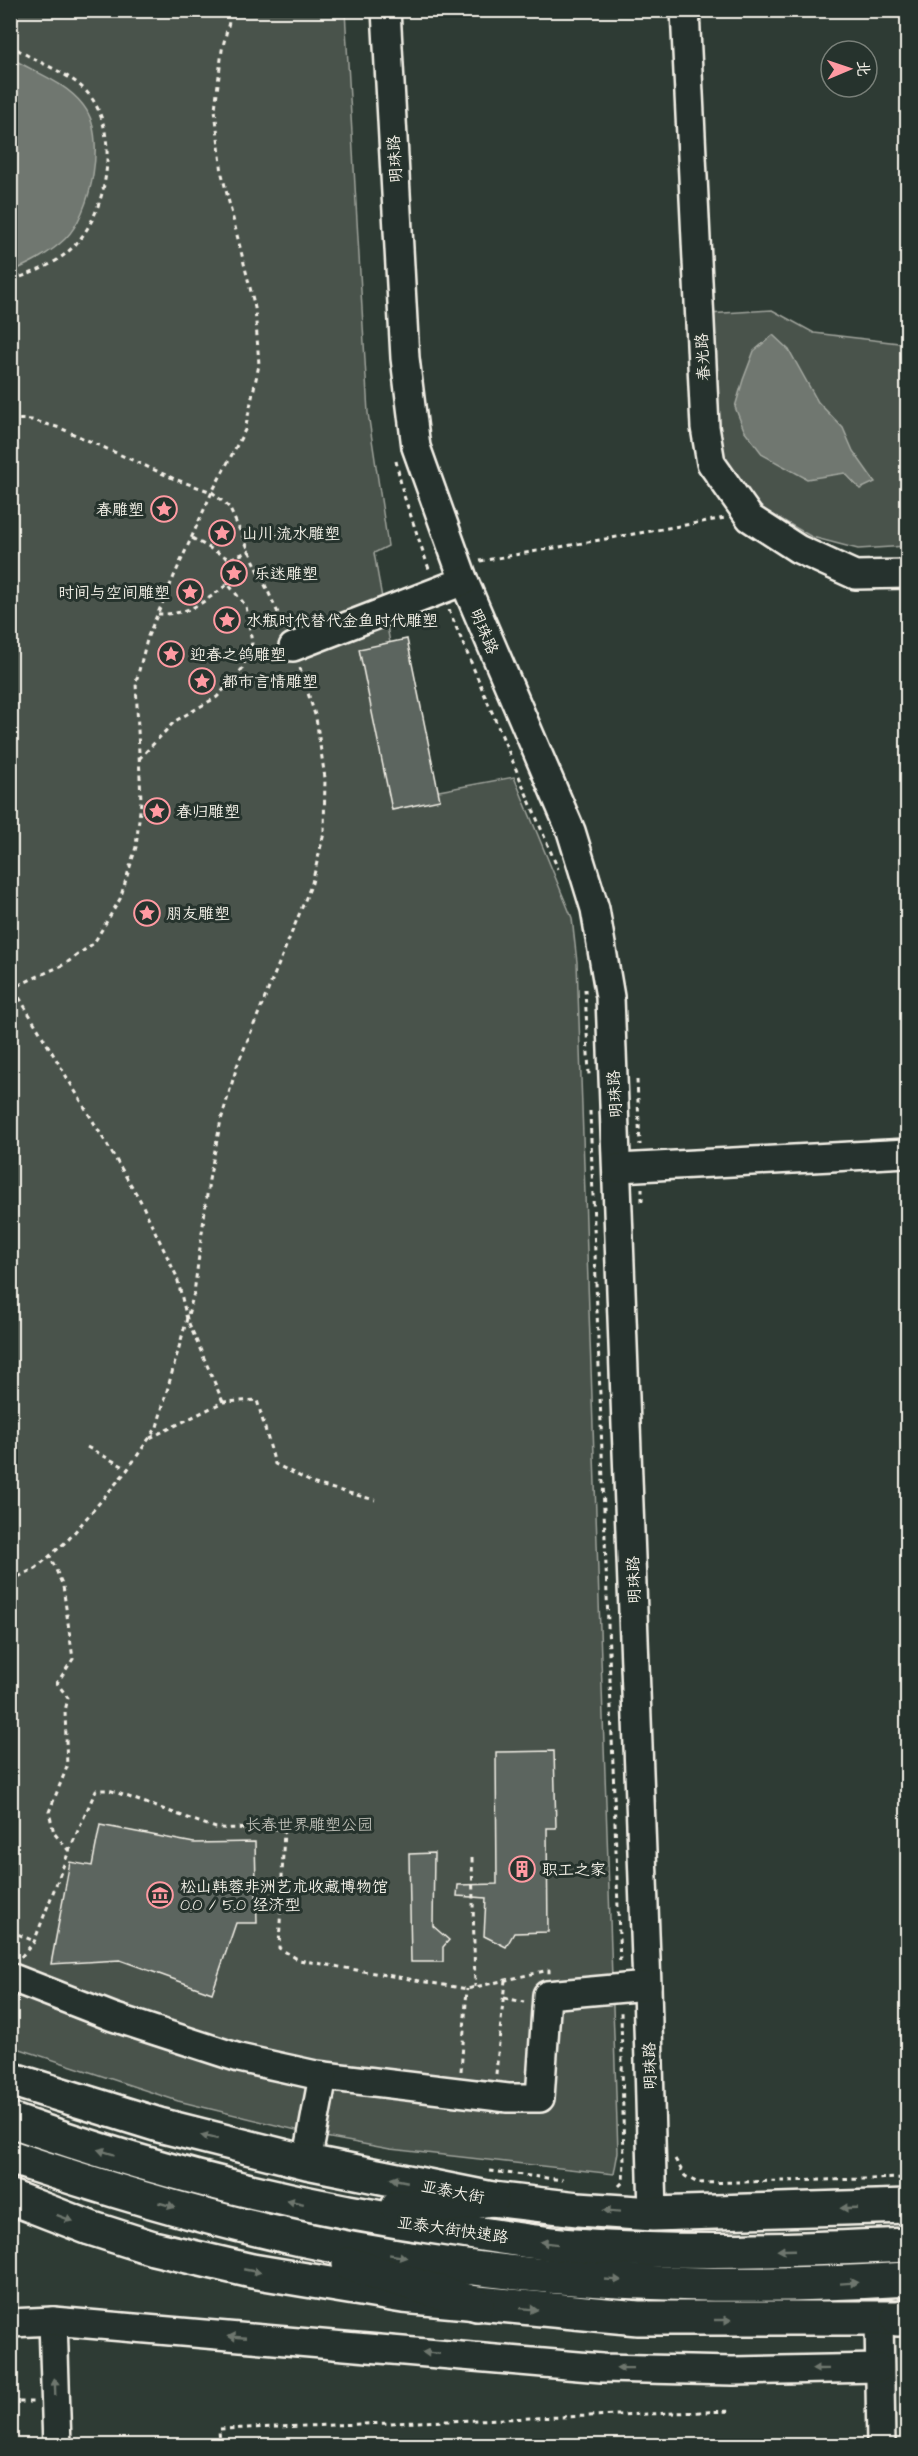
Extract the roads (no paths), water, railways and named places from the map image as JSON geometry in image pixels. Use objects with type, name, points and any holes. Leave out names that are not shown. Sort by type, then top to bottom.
[{"type":"main road","name":"亚泰大街","points":[[10,2079],[159,2125],[307,2162],[498,2186],[578,2209],[653,2214],[907,2206]]},
{"type":"main road","name":"亚泰大街快速路","points":[[10,2120],[173,2173],[332,2210],[571,2245],[728,2252],[908,2245]]},
{"type":"main road","name":"亚泰大街快速路","points":[[10,2157],[122,2193],[302,2239],[425,2261],[574,2278],[709,2284],[829,2284],[908,2279]]},
{"type":"main road","points":[[332,2210],[451,2205],[498,2186]]},
{"type":"main road","points":[[10,2197],[90,2228],[153,2248],[252,2271],[403,2296],[638,2318],[898,2318]]},
{"type":"main road","points":[[302,2239],[355,2267],[477,2304]]},
{"type":"street","name":"明珠路","points":[[386,10],[405,358],[416,447],[469,572],[571,831],[596,909],[610,997],[618,1168],[634,1987],[653,2214]]},
{"type":"street","name":"春光路","points":[[685,10],[705,427],[711,463],[747,514],[798,549],[855,575],[908,574]]},
{"type":"street","points":[[293,647],[437,591],[469,572]]},
{"type":"street","points":[[618,1168],[908,1153]]},
{"type":"street","points":[[14,1970],[113,2017],[238,2058],[323,2076],[495,2096],[540,2098],[547,1995],[634,1987]]},
{"type":"street","points":[[307,2162],[323,2076]]},
{"type":"street","points":[[881,2445],[879,2368],[898,2318]]},
{"type":"street","points":[[10,2323],[53,2321],[602,2368],[733,2371],[879,2368]]},
{"type":"street","points":[[53,2321],[57,2445]]},
{"type":"place","name":"春雕塑","points":[[164,509]]},
{"type":"place","name":"山川·流水雕塑","points":[[222,533]]},
{"type":"place","name":"乐迷雕塑","points":[[234,573]]},
{"type":"place","name":"时间与空间雕塑","points":[[190,592]]},
{"type":"place","name":"水瓶时代替代金鱼时代雕塑","points":[[227,620]]},
{"type":"place","name":"迎春之鸽雕塑","points":[[171,654]]},
{"type":"place","name":"都市言情雕塑","points":[[202,681]]},
{"type":"place","name":"春归雕塑","points":[[157,811]]},
{"type":"place","name":"朋友雕塑","points":[[147,913]]},
{"type":"place","name":"职工之家","points":[[522,1869]]},
{"type":"place","name":"松山韩蓉非洲艺术收藏博物馆 0.0 / 5.0 经济型","points":[[160,1895]]},
{"type":"park label","name":"长春世界雕塑公园","points":[[309,1824]]}]
